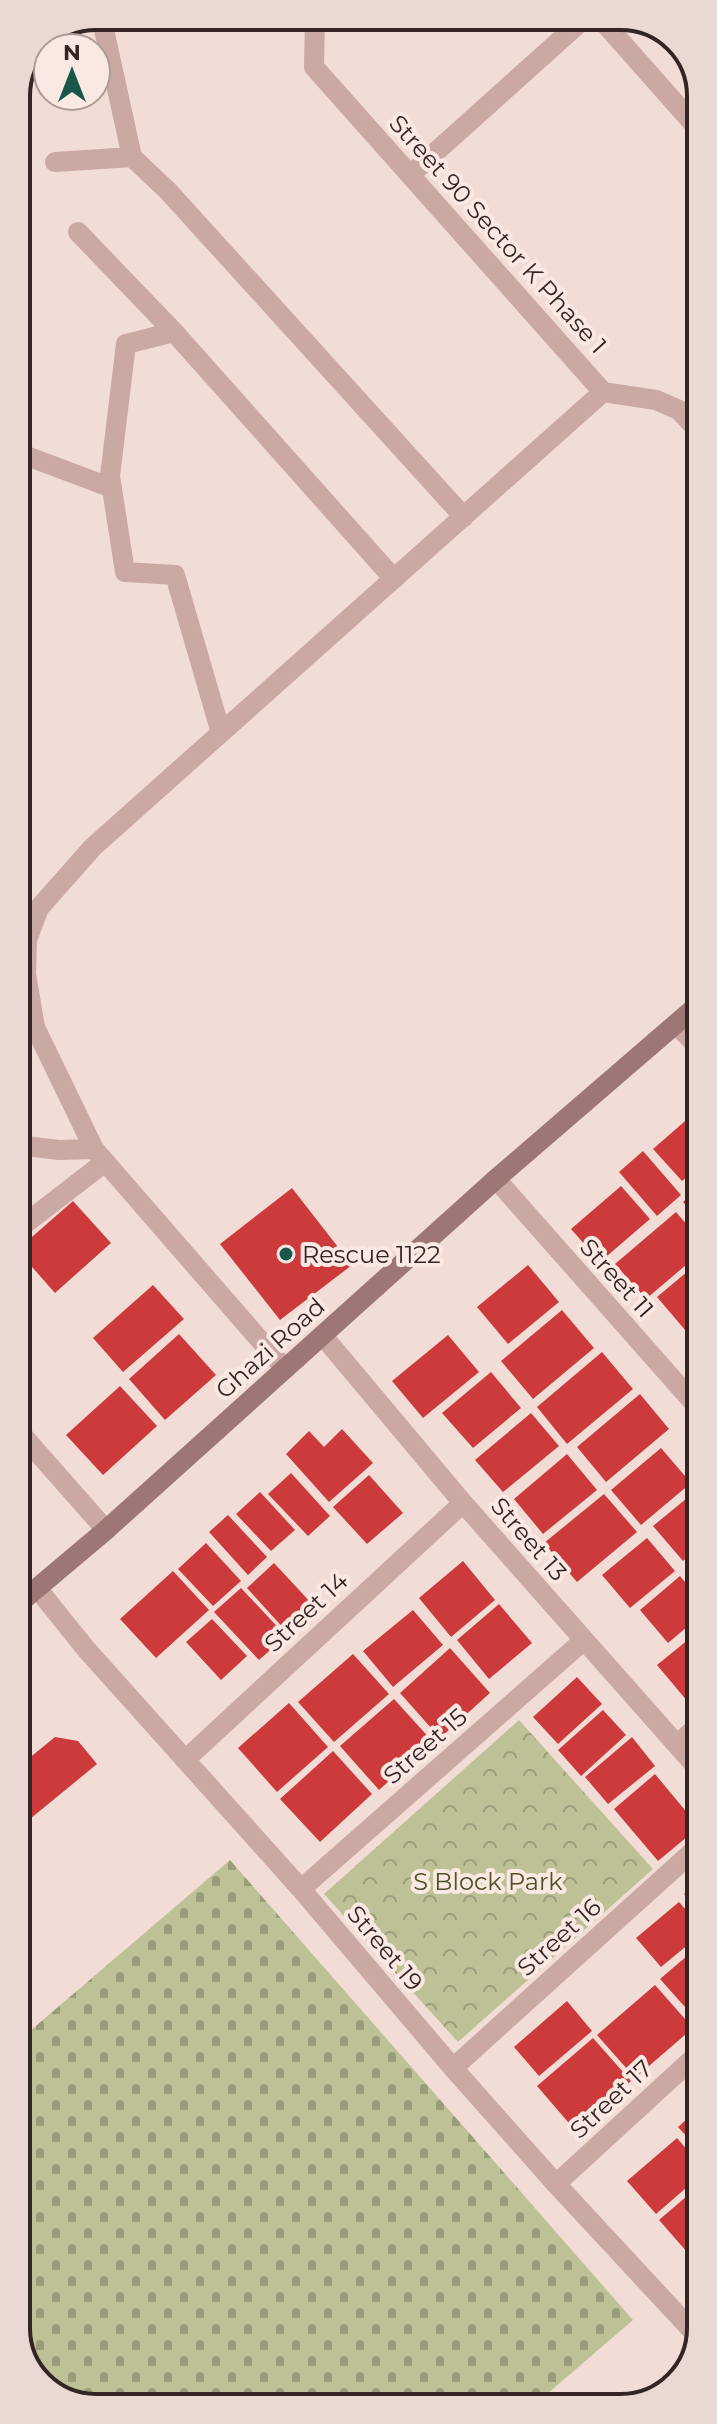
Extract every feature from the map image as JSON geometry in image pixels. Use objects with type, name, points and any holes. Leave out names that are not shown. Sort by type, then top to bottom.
[{"type":"main road","name":"Ghazi Road","points":[[30,1594],[106,1530],[496,1179],[687,1014]]},
{"type":"street","points":[[104,30],[132,157],[168,191],[464,517]]},
{"type":"street","name":"Street 90 Sector K Phase 1","points":[[315,30],[314,67],[603,392],[656,400],[679,410],[687,419]]},
{"type":"street","points":[[410,175],[572,30]]},
{"type":"street","points":[[611,30],[687,116]]},
{"type":"street","points":[[55,162],[132,157]]},
{"type":"street","points":[[78,232],[174,332],[394,579]]},
{"type":"street","points":[[174,332],[126,344],[110,476],[125,572],[175,575],[221,733]]},
{"type":"street","points":[[30,932],[39,908],[93,847],[603,392]]},
{"type":"street","points":[[30,457],[112,488]]},
{"type":"street","points":[[30,998],[35,1027],[99,1156],[285,1369]]},
{"type":"street","points":[[676,1024],[687,1035]]},
{"type":"street","points":[[30,1147],[99,1156]]},
{"type":"street","points":[[30,1218],[99,1156]]},
{"type":"street","name":"Street 11","points":[[496,1179],[687,1395]]},
{"type":"street","name":"Street 13","points":[[323,1336],[463,1503],[687,1755]]},
{"type":"street","points":[[30,1444],[106,1530]]},
{"type":"street","name":"Street 14","points":[[185,1760],[463,1503]]},
{"type":"street","name":"Street 19","points":[[37,1588],[86,1649],[301,1889],[453,2068],[687,2325]]},
{"type":"street","name":"Street 15","points":[[301,1889],[583,1641]]},
{"type":"street","points":[[678,1744],[687,1736]]},
{"type":"street","name":"Street 16","points":[[453,2068],[687,1857]]},
{"type":"street","name":"Street 17","points":[[556,2184],[687,2064]]},
{"type":"green space","name":"S Block Park","points":[[519,1720],[653,1869],[458,2042],[324,1894]]},
{"type":"green space","points":[[230,1860],[633,2320],[547,2394],[91,2394],[71,2389],[52,2378],[39,2361],[31,2341],[30,2031]]},
{"type":"building","points":[[687,1119],[687,1177],[682,1181],[653,1149]]},
{"type":"building","points":[[643,1151],[681,1195],[657,1216],[619,1172]]},
{"type":"building","points":[[621,1186],[650,1219],[600,1262],[571,1229]]},
{"type":"building","name":"Rescue 1122","points":[[292,1188],[352,1265],[280,1320],[220,1244]]},
{"type":"building","points":[[73,1201],[111,1243],[55,1293],[30,1265],[30,1239]]},
{"type":"building","points":[[676,1212],[687,1225],[687,1264],[646,1299],[615,1264]]},
{"type":"building","points":[[528,1265],[559,1302],[508,1344],[477,1307]]},
{"type":"building","points":[[687,1272],[687,1332],[657,1297]]},
{"type":"building","points":[[153,1285],[184,1319],[123,1372],[93,1338]]},
{"type":"building","points":[[562,1310],[594,1348],[533,1399],[501,1361]]},
{"type":"building","points":[[179,1334],[216,1375],[165,1420],[129,1379]]},
{"type":"building","points":[[448,1335],[479,1372],[423,1418],[392,1381]]},
{"type":"building","points":[[602,1352],[633,1389],[567,1444],[537,1407]]},
{"type":"building","points":[[491,1372],[521,1408],[473,1448],[442,1413]]},
{"type":"building","points":[[120,1386],[157,1426],[103,1475],[66,1435]]},
{"type":"building","points":[[640,1394],[669,1429],[606,1482],[577,1447]]},
{"type":"building","points":[[531,1413],[559,1446],[503,1492],[475,1460]]},
{"type":"building","points":[[342,1429],[373,1463],[329,1502],[286,1454],[309,1431],[324,1447]]},
{"type":"building","points":[[661,1448],[687,1478],[687,1486],[641,1525],[611,1490]]},
{"type":"building","points":[[567,1454],[597,1490],[543,1534],[514,1499]]},
{"type":"building","points":[[291,1473],[330,1516],[308,1536],[268,1494]]},
{"type":"building","points":[[369,1475],[403,1513],[367,1544],[333,1507]]},
{"type":"building","points":[[260,1492],[295,1530],[271,1551],[236,1514]]},
{"type":"building","points":[[604,1494],[637,1532],[577,1582],[544,1543]]},
{"type":"building","points":[[687,1498],[687,1558],[683,1561],[653,1526]]},
{"type":"building","points":[[228,1515],[267,1557],[248,1575],[209,1532]]},
{"type":"building","points":[[647,1538],[675,1571],[630,1608],[602,1575]]},
{"type":"building","points":[[206,1543],[241,1581],[213,1606],[178,1569]]},
{"type":"building","points":[[463,1561],[495,1600],[451,1637],[419,1598]]},
{"type":"building","points":[[274,1563],[314,1606],[286,1631],[247,1588]]},
{"type":"building","points":[[173,1571],[209,1610],[156,1658],[120,1619]]},
{"type":"building","points":[[680,1576],[687,1584],[687,1627],[668,1643],[640,1610]]},
{"type":"building","points":[[241,1588],[286,1636],[259,1660],[214,1612]]},
{"type":"building","points":[[499,1604],[532,1643],[489,1679],[457,1640]]},
{"type":"building","points":[[413,1610],[443,1645],[393,1687],[363,1651]]},
{"type":"building","points":[[212,1619],[247,1656],[221,1680],[186,1642]]},
{"type":"building","points":[[687,1641],[687,1701],[657,1665]]},
{"type":"building","points":[[450,1648],[490,1693],[440,1738],[400,1693]]},
{"type":"building","points":[[353,1654],[389,1694],[334,1742],[298,1702]]},
{"type":"building","points":[[577,1677],[602,1704],[558,1744],[533,1717]]},
{"type":"building","points":[[394,1699],[433,1742],[379,1790],[340,1746]]},
{"type":"building","points":[[289,1703],[328,1747],[277,1792],[238,1748]]},
{"type":"building","points":[[603,1710],[626,1735],[581,1776],[558,1750]]},
{"type":"building","points":[[55,1737],[78,1741],[97,1764],[30,1819],[30,1757]]},
{"type":"building","points":[[632,1737],[655,1766],[608,1804],[585,1777]]},
{"type":"building","points":[[333,1751],[372,1794],[320,1842],[280,1799]]},
{"type":"building","points":[[655,1774],[687,1813],[687,1837],[658,1861],[614,1809]]},
{"type":"building","points":[[679,1902],[687,1911],[687,1946],[661,1967],[636,1938]]},
{"type":"building","points":[[687,1956],[687,2009],[660,1979]]},
{"type":"building","points":[[655,1985],[687,2021],[687,2033],[635,2078],[597,2035]]},
{"type":"building","points":[[567,2001],[592,2031],[539,2076],[514,2047]]},
{"type":"building","points":[[593,2038],[631,2081],[574,2129],[537,2086]]},
{"type":"building","points":[[687,2119],[687,2137],[678,2127]]},
{"type":"building","points":[[677,2138],[687,2150],[687,2187],[656,2214],[627,2181]]},
{"type":"building","points":[[687,2196],[687,2252],[659,2220]]},
{"type":"place","name":"Rescue 1122","points":[[286,1254]]}]
